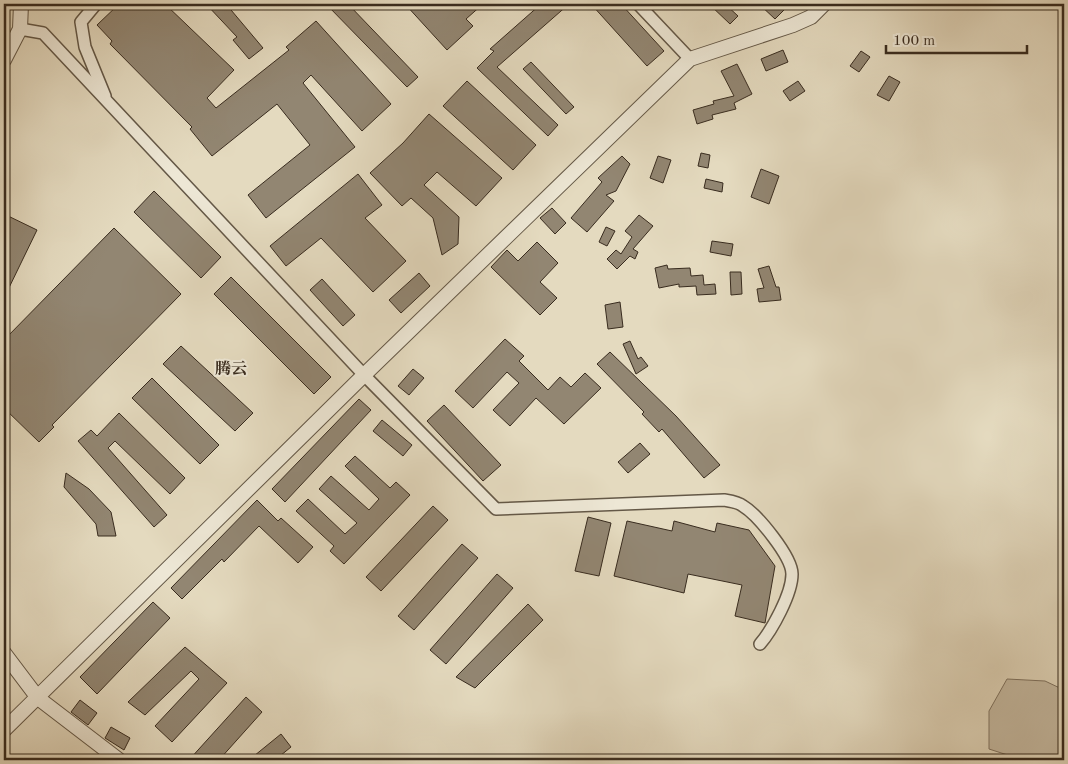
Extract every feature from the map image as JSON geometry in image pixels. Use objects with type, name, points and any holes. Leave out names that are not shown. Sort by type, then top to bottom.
[{"type":"street","points":[[4,60],[20,29],[21,4]]},
{"type":"street","points":[[96,4],[82,22],[85,48],[107,102]]},
{"type":"street","points":[[638,4],[690,59]]},
{"type":"street","points":[[4,730],[364,375],[690,59],[793,25],[811,17],[824,4]]},
{"type":"street","points":[[20,29],[43,33],[364,375],[496,509],[724,500],[742,505],[758,518],[789,561],[792,575],[771,630],[760,644]]},
{"type":"street","points":[[4,653],[38,698],[120,760]]},
{"type":"shaded area","points":[[1007,679],[1045,681],[1064,690],[1064,760],[1023,760],[989,749],[989,711]]},
{"type":"building","points":[[119,4],[165,4],[234,70],[207,98],[216,108],[289,50],[286,47],[316,21],[391,104],[362,131],[311,75],[303,83],[355,147],[266,218],[248,195],[310,145],[277,104],[212,156],[190,129],[192,127],[110,44],[112,41],[97,25]]},
{"type":"building","points":[[206,4],[226,4],[263,48],[249,59],[233,40],[237,37]]},
{"type":"building","points":[[326,4],[348,4],[418,77],[407,87]]},
{"type":"building","points":[[405,4],[483,4],[466,19],[473,26],[447,50]]},
{"type":"building","points":[[541,4],[569,4],[497,67],[558,125],[548,136],[477,68],[494,51],[490,49]]},
{"type":"building","points":[[591,4],[621,4],[664,51],[647,66]]},
{"type":"building","points":[[709,4],[725,4],[738,16],[730,24]]},
{"type":"building","points":[[759,4],[790,4],[775,19]]},
{"type":"building","points":[[783,50],[788,62],[766,71],[761,59]]},
{"type":"building","points":[[861,51],[870,57],[859,72],[850,66]]},
{"type":"building","points":[[531,62],[574,107],[566,114],[523,69]]},
{"type":"building","points":[[737,64],[752,94],[734,103],[736,109],[712,115],[713,119],[697,124],[693,110],[714,104],[713,101],[734,96],[721,71]]},
{"type":"building","points":[[889,76],[900,82],[889,101],[877,95]]},
{"type":"building","points":[[467,81],[536,145],[513,170],[443,106]]},
{"type":"building","points":[[798,81],[805,91],[790,101],[783,91]]},
{"type":"building","points":[[429,114],[502,178],[476,206],[437,172],[424,185],[459,217],[458,244],[442,255],[433,218],[411,198],[402,206],[370,173],[403,143]]},
{"type":"building","points":[[701,153],[710,155],[708,168],[698,166]]},
{"type":"building","points":[[622,156],[630,164],[616,191],[606,195],[614,201],[587,232],[571,218],[602,182],[598,178]]},
{"type":"building","points":[[658,156],[671,160],[663,183],[650,178]]},
{"type":"building","points":[[761,169],[779,176],[769,204],[751,197]]},
{"type":"building","points":[[358,174],[382,205],[365,218],[406,261],[373,292],[321,238],[286,266],[270,246]]},
{"type":"building","points":[[706,179],[723,183],[722,192],[704,188]]},
{"type":"building","points":[[154,191],[221,257],[201,278],[134,212]]},
{"type":"building","points":[[552,208],[566,223],[555,234],[540,218]]},
{"type":"building","points":[[4,214],[37,230],[4,298]]},
{"type":"building","points":[[639,215],[653,226],[633,249],[638,252],[635,259],[630,256],[617,269],[607,259],[616,250],[621,254],[632,237],[625,231]]},
{"type":"building","points":[[606,227],[615,231],[607,246],[599,242]]},
{"type":"building","points":[[114,228],[181,294],[52,425],[54,427],[39,442],[4,408],[4,340]]},
{"type":"building","points":[[712,241],[733,244],[731,256],[710,252]]},
{"type":"building","points":[[537,242],[558,263],[540,282],[557,298],[540,315],[491,267],[507,250],[518,261]]},
{"type":"building","points":[[667,265],[668,269],[690,268],[691,276],[703,275],[704,285],[715,284],[716,294],[697,295],[696,286],[679,287],[679,284],[659,288],[655,268]]},
{"type":"building","points":[[769,266],[776,287],[779,287],[781,300],[759,302],[757,289],[764,288],[758,269]]},
{"type":"building","points":[[730,272],[741,272],[742,294],[731,295]]},
{"type":"building","points":[[419,273],[430,286],[401,313],[389,300]]},
{"type":"building","points":[[231,277],[331,377],[314,394],[214,294]]},
{"type":"building","points":[[322,279],[355,315],[343,326],[310,290]]},
{"type":"building","points":[[620,302],[623,327],[608,329],[605,305]]},
{"type":"building","points":[[505,339],[524,356],[519,361],[548,390],[560,377],[571,387],[585,373],[601,388],[564,424],[536,398],[510,426],[493,410],[519,383],[507,372],[473,408],[455,391]]},
{"type":"building","points":[[630,341],[638,359],[641,357],[648,366],[636,374],[623,344]]},
{"type":"building","points":[[181,346],[253,413],[235,431],[163,364]]},
{"type":"building","points":[[610,352],[676,416],[720,465],[704,478],[662,429],[659,432],[642,414],[644,412],[597,364]]},
{"type":"building","points":[[413,369],[424,378],[409,395],[398,386]]},
{"type":"building","points":[[152,378],[219,445],[200,464],[132,398]]},
{"type":"building","points":[[359,399],[371,410],[285,502],[272,489]]},
{"type":"building","points":[[444,405],[501,465],[483,481],[427,421]]},
{"type":"building","points":[[119,413],[185,478],[170,494],[115,441],[108,448],[167,515],[154,527],[78,441],[91,430],[97,436]]},
{"type":"building","points":[[382,420],[412,445],[403,456],[373,431]]},
{"type":"building","points":[[640,443],[650,454],[628,473],[618,462]]},
{"type":"building","points":[[355,456],[390,488],[396,482],[410,495],[344,564],[330,551],[334,546],[296,511],[308,499],[345,534],[357,523],[319,489],[331,476],[369,510],[379,499],[345,466]]},
{"type":"building","points":[[66,473],[89,489],[111,512],[116,536],[98,536],[96,524],[64,487]]},
{"type":"building","points":[[257,500],[278,521],[281,518],[313,547],[298,563],[259,526],[224,562],[222,559],[182,599],[171,588]]},
{"type":"building","points":[[433,506],[448,520],[381,591],[366,577]]},
{"type":"building","points":[[588,517],[611,523],[599,576],[575,571]]},
{"type":"building","points":[[627,521],[672,531],[674,521],[715,532],[717,523],[749,530],[775,566],[765,623],[735,616],[742,585],[688,574],[684,593],[614,576]]},
{"type":"building","points":[[462,544],[478,558],[414,630],[398,616]]},
{"type":"building","points":[[497,574],[513,588],[446,664],[430,650]]},
{"type":"building","points":[[153,602],[170,618],[97,694],[80,677]]},
{"type":"building","points":[[528,604],[543,620],[475,688],[456,677]]},
{"type":"building","points":[[185,647],[227,683],[172,742],[155,726],[199,679],[191,671],[145,715],[128,702]]},
{"type":"building","points":[[246,697],[262,712],[219,760],[189,760]]},
{"type":"building","points":[[80,700],[97,713],[88,725],[71,712]]},
{"type":"building","points":[[111,727],[130,738],[124,750],[105,738]]},
{"type":"building","points":[[281,734],[291,747],[275,760],[249,760]]},
{"type":"district","name":"腾云","points":[[231,368]]}]
